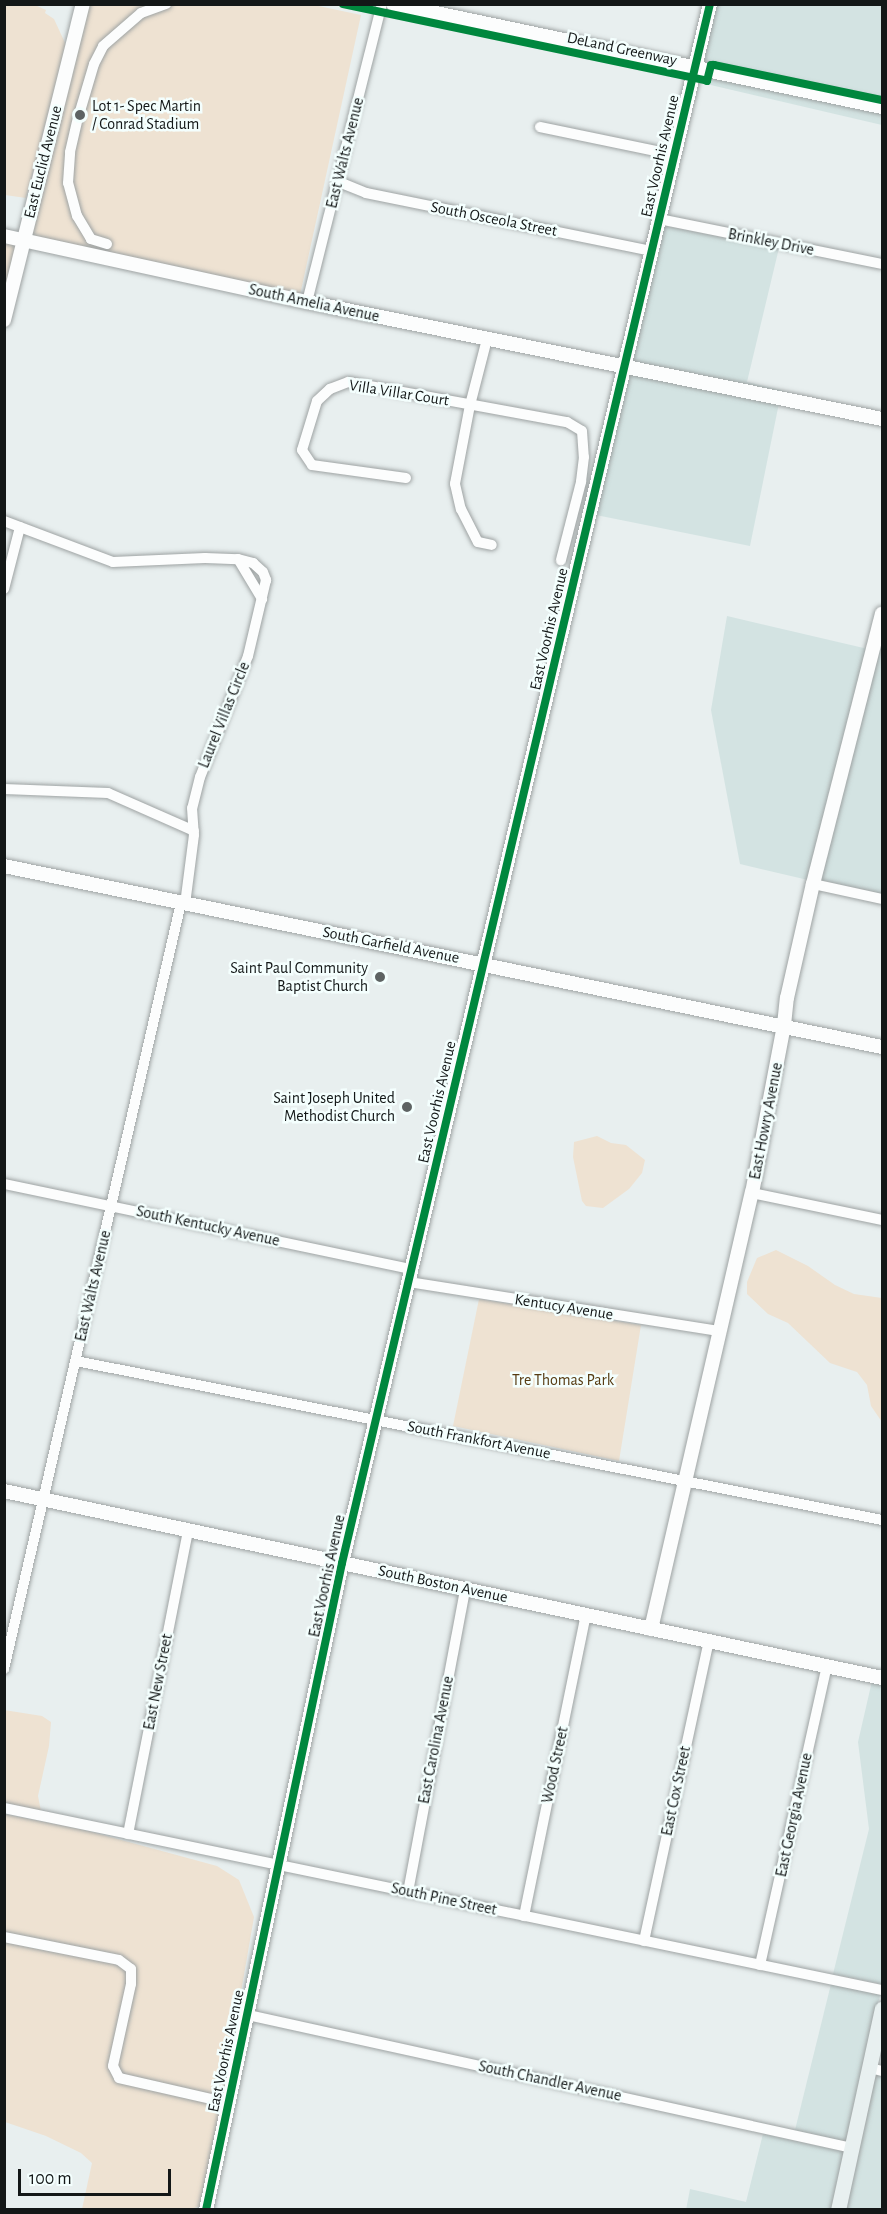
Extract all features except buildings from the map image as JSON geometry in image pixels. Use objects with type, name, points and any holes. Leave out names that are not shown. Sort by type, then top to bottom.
[{"type":"main road","points":[[838,2210],[852,2148],[876,2069],[882,2009]]},
{"type":"street","name":"East Euclid Avenue","points":[[4,320],[83,4]]},
{"type":"street","points":[[107,244],[91,239],[77,216],[68,183],[70,152],[78,118],[94,64],[104,46],[141,13],[165,4]]},
{"type":"street","name":"East Walts Avenue","points":[[307,302],[382,4]]},
{"type":"street","points":[[393,4],[882,107]]},
{"type":"street","name":"East Voorhis Avenue","points":[[206,2210],[342,1563],[710,4]]},
{"type":"street","points":[[540,127],[675,155]]},
{"type":"street","name":"South Osceola Street","points":[[339,182],[366,194],[652,251]]},
{"type":"street","name":"Brinkley Drive","points":[[660,219],[882,264]]},
{"type":"street","name":"South Amelia Avenue","points":[[4,236],[307,302],[882,419]]},
{"type":"street","name":"Villa Villar Court","points":[[487,339],[470,405],[455,484],[460,509],[478,542],[492,545]]},
{"type":"street","name":"Villa Villar Court","points":[[406,478],[312,465],[302,450],[317,401],[330,389],[348,382],[567,422],[582,432],[584,457],[581,482],[561,560]]},
{"type":"street","name":"Laurel Villas Circle","points":[[4,521],[113,562],[193,558],[238,560],[253,563],[263,572],[266,580],[248,656],[200,777],[192,808],[194,831],[183,903]]},
{"type":"street","points":[[4,589],[20,527]]},
{"type":"street","name":"East Howry Avenue","points":[[651,1629],[752,1193],[784,1025],[787,998],[813,884],[882,614]]},
{"type":"street","points":[[4,789],[108,793],[194,831]]},
{"type":"street","name":"South Garfield Avenue","points":[[4,866],[882,1047]]},
{"type":"street","points":[[813,884],[882,899]]},
{"type":"street","name":"East Walts Avenue","points":[[4,1669],[183,903]]},
{"type":"street","name":"South Kentucky Avenue","points":[[4,1184],[112,1205],[410,1275]]},
{"type":"street","points":[[752,1193],[882,1220]]},
{"type":"street","name":"Kentucy Avenue","points":[[410,1275],[720,1331]]},
{"type":"street","name":"South Frankfort Avenue","points":[[76,1361],[882,1520]]},
{"type":"street","name":"South Boston Avenue","points":[[4,1491],[882,1678]]},
{"type":"street","name":"East New Street","points":[[128,1834],[188,1530]]},
{"type":"street","name":"East Carolina Avenue","points":[[408,1892],[465,1589]]},
{"type":"street","name":"Wood Street","points":[[524,1916],[586,1615]]},
{"type":"street","name":"East Cox Street","points":[[644,1941],[709,1641]]},
{"type":"street","name":"East Georgia Avenue","points":[[760,1965],[827,1666]]},
{"type":"street","name":"South Pine Street","points":[[4,1808],[882,1990]]},
{"type":"street","points":[[4,1936],[119,1960],[131,1969],[131,1984],[113,2066],[120,2078],[229,2103]]},
{"type":"street","name":"South Chandler Avenue","points":[[248,2015],[852,2148]]},
{"type":"shaded area","points":[[716,5],[882,5],[882,102],[702,64]]},
{"type":"shaded area","points":[[700,74],[882,113],[882,125],[698,82]]},
{"type":"shaded area","points":[[664,226],[779,248],[747,382],[782,390],[781,393],[632,363]]},
{"type":"shaded area","points":[[629,373],[779,403],[750,546],[596,515]]},
{"type":"shaded area","points":[[727,616],[868,649],[808,880],[740,864],[711,710]]},
{"type":"shaded area","points":[[882,637],[882,894],[820,880]]},
{"type":"shaded area","points":[[872,1681],[882,1683],[882,1984],[833,1974],[869,1829],[858,1742]]},
{"type":"shaded area","points":[[831,1984],[880,1995],[847,2142],[795,2130]]},
{"type":"shaded area","points":[[874,2074],[882,2076],[882,2209],[844,2210]]},
{"type":"shaded area","points":[[763,2134],[845,2152],[832,2209],[686,2210],[690,2189],[746,2202]]},
{"type":"green space","points":[[5,4],[35,5],[46,10],[45,13],[54,19],[66,45],[26,198],[5,195]]},
{"type":"green space","points":[[309,4],[361,15],[300,295],[30,236],[89,5]]},
{"type":"green space","points":[[5,241],[17,243],[5,295]]},
{"type":"green space","points":[[597,1136],[611,1143],[626,1145],[645,1160],[642,1173],[629,1189],[603,1208],[586,1206],[582,1201],[573,1157],[574,1142]]},
{"type":"green space","points":[[776,1250],[854,1294],[882,1298],[882,1422],[871,1406],[867,1385],[857,1372],[830,1363],[788,1323],[768,1314],[747,1294],[747,1282],[757,1258]]},
{"type":"green space","name":"Tre Thomas Park","points":[[479,1299],[641,1325],[619,1461],[453,1426]]},
{"type":"green space","points":[[4,1710],[42,1716],[51,1722],[49,1746],[38,1796],[41,1811],[5,1803]]},
{"type":"green space","points":[[4,1814],[81,1829],[217,1866],[239,1880],[254,1917],[218,2125],[201,2206],[188,2210],[82,2209],[92,2163],[81,2153],[46,2136],[5,2122]]},
{"type":"cycle path","name":"DeLand Greenway","points":[[343,4],[707,81],[711,65],[714,65],[882,100]]},
{"type":"cycle path","points":[[206,2210],[342,1563],[710,4]]},
{"type":"place","name":"Lot 1- Spec Martin / Conrad Stadium","points":[[80,115]]},
{"type":"place","name":"Saint Paul Community Baptist Church","points":[[380,977]]},
{"type":"place","name":"Saint Joseph United Methodist Church","points":[[407,1107]]}]
